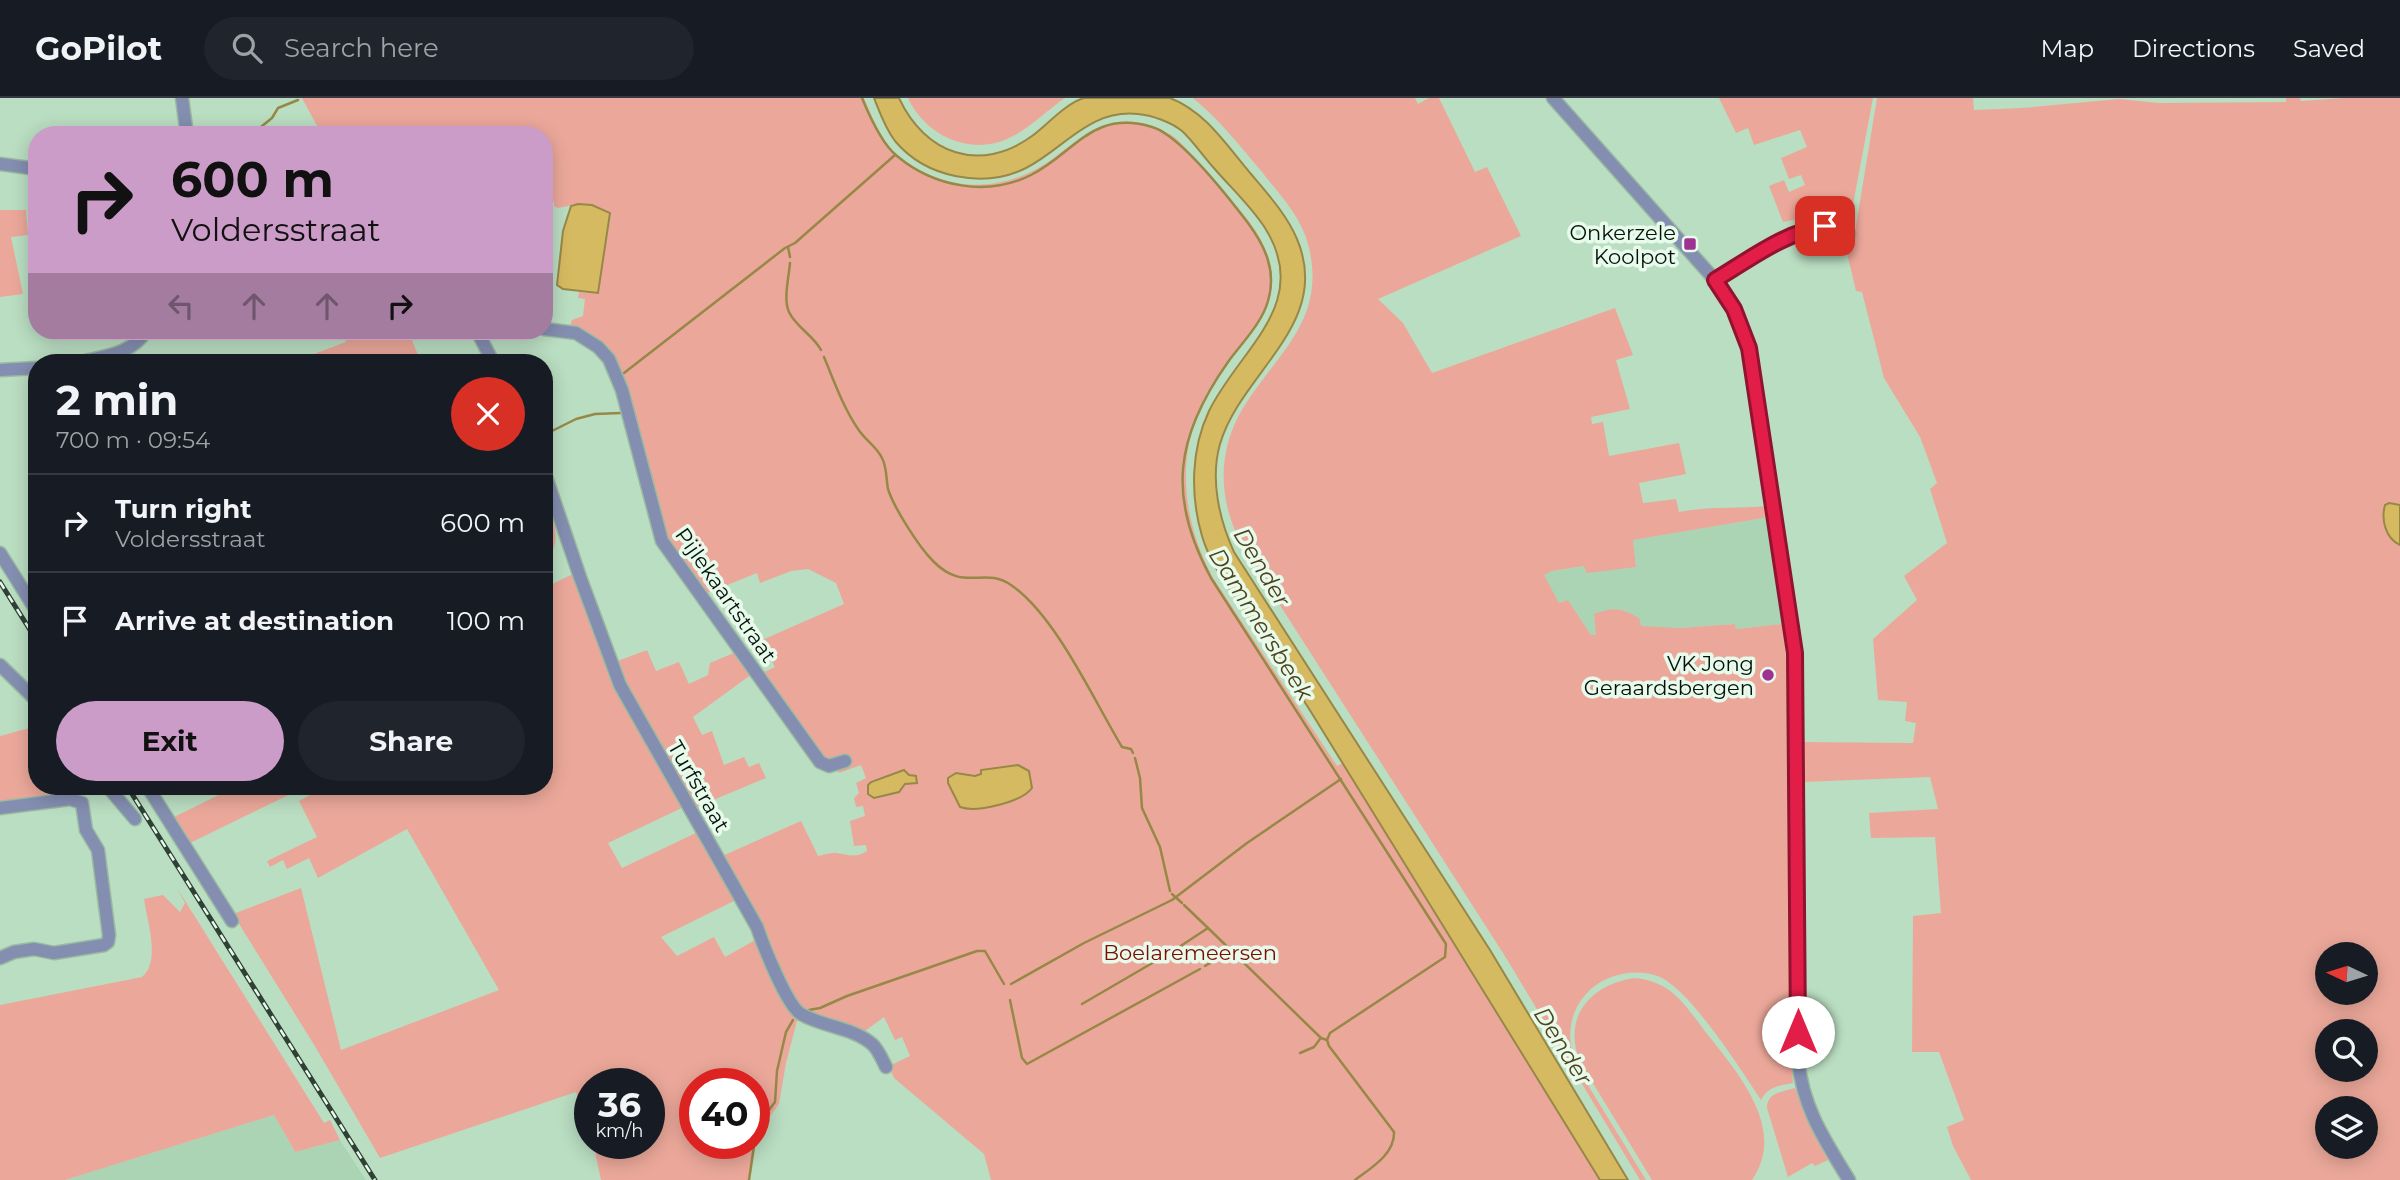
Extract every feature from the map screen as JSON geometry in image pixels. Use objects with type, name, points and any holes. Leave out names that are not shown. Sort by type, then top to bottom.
[{"type":"street","points":[[182,98],[186,126]]},
{"type":"street","points":[[1553,98],[1715,280],[1734,309],[1749,348],[1795,653],[1800,1079],[1816,1126],[1849,1180]]},
{"type":"street","points":[[0,164],[28,168]]},
{"type":"street","points":[[1715,280],[1787,237],[1806,229],[1825,226],[1849,234]]},
{"type":"street","name":"Pijlekaartstraat","points":[[553,330],[576,334],[598,347],[609,359],[622,390],[663,541],[820,762],[829,766],[845,761]]},
{"type":"street","points":[[117,354],[132,347],[138,340]]},
{"type":"street","points":[[0,370],[28,368]]},
{"type":"street","name":"Turfstraat","points":[[553,496],[620,685],[757,927],[764,949],[785,991],[801,1014],[851,1032],[872,1043],[886,1067]]},
{"type":"street","points":[[0,553],[28,598]]},
{"type":"street","points":[[0,665],[28,692]]},
{"type":"street","points":[[115,795],[135,819]]},
{"type":"street","points":[[153,795],[232,921]]},
{"type":"street","points":[[0,808],[70,799],[82,803],[86,830],[98,850],[109,935],[108,942],[104,945],[54,953],[34,949],[14,952],[0,958]]},
{"type":"shaded area","points":[[1769,517],[1783,624],[1736,629],[1735,624],[1679,628],[1597,628],[1596,636],[1591,635],[1568,600],[1559,603],[1543,575],[1585,566],[1636,567],[1633,540]]},
{"type":"shaded area","points":[[274,1115],[295,1152],[340,1140],[366,1180],[65,1180]]},
{"type":"green space","name":"Boelaremeersen","points":[[302,98],[864,98],[883,139],[899,157],[940,179],[970,185],[1000,182],[1029,173],[1096,129],[1119,122],[1145,124],[1160,129],[1187,149],[1248,220],[1266,250],[1272,276],[1269,299],[1259,321],[1212,385],[1192,431],[1186,474],[1187,496],[1190,517],[1203,558],[1213,578],[1337,766],[1343,763],[1600,1180],[991,1180],[984,1154],[894,1078],[889,1066],[910,1056],[902,1037],[895,1040],[884,1017],[861,1034],[799,1008],[722,856],[801,821],[818,856],[835,853],[856,855],[867,851],[866,845],[854,846],[850,821],[865,816],[863,806],[856,807],[854,798],[859,793],[856,783],[866,778],[861,765],[839,773],[819,751],[762,673],[775,667],[760,641],[844,604],[836,583],[808,569],[791,571],[760,583],[757,573],[705,594],[667,539],[623,381],[582,331],[570,326],[572,320],[583,316],[585,299],[578,298],[579,292],[598,293],[601,265],[592,205],[578,204],[558,208],[554,206],[553,126],[317,126]],"holes":[[[903,770],[916,776],[916,783],[905,784],[899,792],[874,798],[871,782]]]},
{"type":"green space","points":[[908,98],[1065,98],[1015,135],[993,144],[978,145],[950,139],[937,132],[925,122]]},
{"type":"green space","points":[[1193,98],[1415,98],[1418,104],[1429,98],[1439,98],[1475,172],[1487,167],[1521,236],[1378,299],[1403,323],[1432,373],[1615,308],[1633,355],[1616,360],[1630,409],[1591,417],[1592,424],[1603,422],[1609,456],[1679,443],[1686,474],[1639,483],[1643,503],[1676,499],[1679,512],[1767,506],[1769,517],[1633,540],[1636,567],[1587,573],[1584,566],[1552,571],[1544,575],[1559,603],[1568,600],[1591,635],[1596,635],[1594,614],[1612,609],[1622,610],[1639,618],[1641,626],[1679,628],[1735,624],[1736,629],[1783,624],[1787,666],[1790,1040],[1793,1083],[1771,1089],[1761,1100],[1700,1014],[1672,985],[1660,977],[1640,973],[1620,974],[1593,987],[1580,1002],[1573,1018],[1570,1036],[1572,1055],[1646,1180],[1640,1180],[1503,953],[1249,557],[1232,523],[1224,488],[1226,451],[1231,433],[1252,394],[1294,337],[1311,296],[1312,272],[1305,234],[1289,206],[1229,133]]},
{"type":"green space","points":[[1719,98],[1873,98],[1848,231],[1807,225],[1803,218],[1783,222],[1769,186],[1784,180],[1789,192],[1805,185],[1801,175],[1789,179],[1781,158],[1807,147],[1800,130],[1754,145],[1748,128],[1736,133]]},
{"type":"green space","points":[[1877,98],[1973,98],[1974,110],[2119,99],[2159,103],[2286,102],[2286,98],[2300,98],[2301,101],[2400,98],[2400,1180],[1971,1180],[1953,1146],[1947,1127],[1964,1120],[1939,1052],[1912,1052],[1913,916],[1941,913],[1935,837],[1871,838],[1869,813],[1938,809],[1930,777],[1802,782],[1801,742],[1913,743],[1916,723],[1905,721],[1907,702],[1878,700],[1873,639],[1917,600],[1904,576],[1947,543],[1930,489],[1937,483],[1920,437],[1884,378],[1862,292],[1856,291],[1846,249],[1853,244]]},
{"type":"green space","points":[[0,210],[26,210],[28,235],[11,237],[23,294],[0,297]]},
{"type":"green space","points":[[345,340],[412,340],[418,354],[314,354],[346,342]]},
{"type":"green space","points":[[553,521],[555,532],[553,549]]},
{"type":"green space","points":[[575,573],[600,640],[686,806],[608,843],[622,868],[700,831],[736,900],[661,937],[677,956],[714,937],[725,957],[757,939],[798,1017],[779,1104],[770,1116],[770,1068],[679,1068],[679,1159],[753,1159],[749,1180],[601,1180],[596,1159],[665,1159],[665,1068],[574,1068],[574,1093],[380,1158],[233,914],[301,888],[341,1050],[499,990],[407,829],[318,878],[309,858],[287,869],[283,860],[270,867],[267,861],[317,837],[299,801],[310,795],[553,795],[553,584]]},
{"type":"green space","points":[[647,650],[656,671],[679,662],[689,684],[708,675],[710,663],[736,652],[752,674],[693,717],[702,735],[712,731],[724,765],[744,757],[749,767],[759,763],[766,778],[694,808],[661,755],[615,662]]},
{"type":"green space","points":[[28,728],[28,795],[72,795],[0,810],[0,736]]},
{"type":"green space","points":[[219,795],[289,795],[188,844],[172,818]]},
{"type":"green space","points":[[177,888],[324,1123],[330,1120],[340,1140],[295,1152],[274,1115],[65,1180],[0,1180],[0,1005],[142,977],[148,970],[152,951],[144,899],[163,895],[180,912],[185,903]]},
{"type":"green space","points":[[1634,978],[1659,984],[1677,997],[1745,1085],[1762,1122],[1764,1142],[1761,1161],[1752,1180],[1652,1180],[1580,1062],[1575,1046],[1575,1031],[1584,1006],[1604,988]]},
{"type":"green space","points":[[1795,1088],[1809,1125],[1828,1160],[1815,1166],[1812,1163],[1788,1177],[1767,1108],[1772,1096]]},
{"type":"water","name":"Dender","points":[[874,98],[899,98],[923,133],[939,145],[974,155],[993,154],[1012,148],[1032,136],[1070,104],[1084,98],[1170,98],[1194,111],[1215,130],[1282,213],[1297,239],[1305,269],[1303,297],[1294,322],[1231,418],[1220,444],[1216,485],[1220,513],[1229,539],[1234,552],[1490,950],[1628,1180],[1600,1180],[1303,699],[1221,576],[1205,546],[1194,488],[1196,456],[1209,411],[1222,388],[1253,346],[1276,303],[1281,280],[1278,255],[1265,228],[1186,135],[1155,117],[1121,114],[1105,118],[1078,132],[1026,168],[992,178],[974,178],[939,171],[908,154],[888,131]]},
{"type":"water","points":[[592,205],[610,213],[598,293],[563,289],[557,285],[563,231],[571,206]]},
{"type":"water","points":[[2389,503],[2400,505],[2400,545],[2391,538],[2385,528],[2384,510]]},
{"type":"water","points":[[1018,765],[1029,771],[1032,788],[1019,798],[998,805],[977,809],[960,807],[948,783],[948,778],[956,773],[975,776],[981,774],[981,770]]},
{"type":"water","points":[[904,770],[909,775],[916,776],[917,783],[905,784],[899,792],[874,798],[868,794],[868,785],[871,782]]},
{"type":"waterway","name":"Dammersbeek","points":[[862,98],[872,121],[897,156],[927,175],[979,187],[997,186],[1031,175],[1099,128],[1131,123],[1152,127],[1163,132],[1190,154],[1229,199],[1260,241],[1270,269],[1268,301],[1256,325],[1210,389],[1197,416],[1183,468],[1183,494],[1188,521],[1197,549],[1211,578],[1446,944],[1445,957],[1330,1033],[1327,1040],[1394,1132],[1391,1147],[1386,1154],[1355,1180]]},
{"type":"waterway","points":[[262,126],[272,118],[278,108],[298,100]]},
{"type":"waterway","points":[[624,373],[795,243],[895,155]]},
{"type":"waterway","points":[[788,247],[790,257]]},
{"type":"waterway","points":[[790,263],[787,307],[796,322],[821,350]]},
{"type":"waterway","points":[[824,357],[853,421],[882,458],[891,497],[921,547],[933,561],[954,576],[1001,580],[1028,599],[1058,637],[1122,747],[1131,749],[1133,753]]},
{"type":"waterway","points":[[553,430],[576,419],[595,414],[621,413]]},
{"type":"waterway","points":[[1135,758],[1140,778],[1142,808],[1160,847],[1170,891]]},
{"type":"waterway","name":"Dammersbeek","points":[[1011,984],[1084,943],[1172,900],[1247,843],[1341,779]]},
{"type":"waterway","name":"Dammersbeek","points":[[1172,894],[1182,903]]},
{"type":"waterway","points":[[1184,905],[1208,928]]},
{"type":"waterway","points":[[1082,1004],[1208,928],[1321,1038],[1327,1040]]},
{"type":"waterway","name":"Dammersbeek","points":[[809,1010],[977,951],[985,951],[1004,984]]},
{"type":"waterway","points":[[1205,966],[1232,951]]},
{"type":"waterway","points":[[1010,1000],[1022,1058],[1027,1064],[1200,969]]},
{"type":"waterway","name":"Dammersbeek","points":[[749,1180],[757,1126],[775,1102],[777,1071],[786,1032],[793,1020]]},
{"type":"waterway","points":[[1300,1053],[1314,1047],[1320,1039]]},
{"type":"railway","points":[[0,582],[28,627]]},
{"type":"railway","points":[[133,795],[375,1180]]},
{"type":"place","name":"Onkerzele Koolpot","points":[[1690,244]]},
{"type":"place","name":"VK Jong Geraardsbergen","points":[[1768,675]]},
{"type":"route","points":[[1798,1032],[1795,653],[1749,348],[1734,309],[1715,280],[1787,237],[1806,229],[1825,226]]}]
